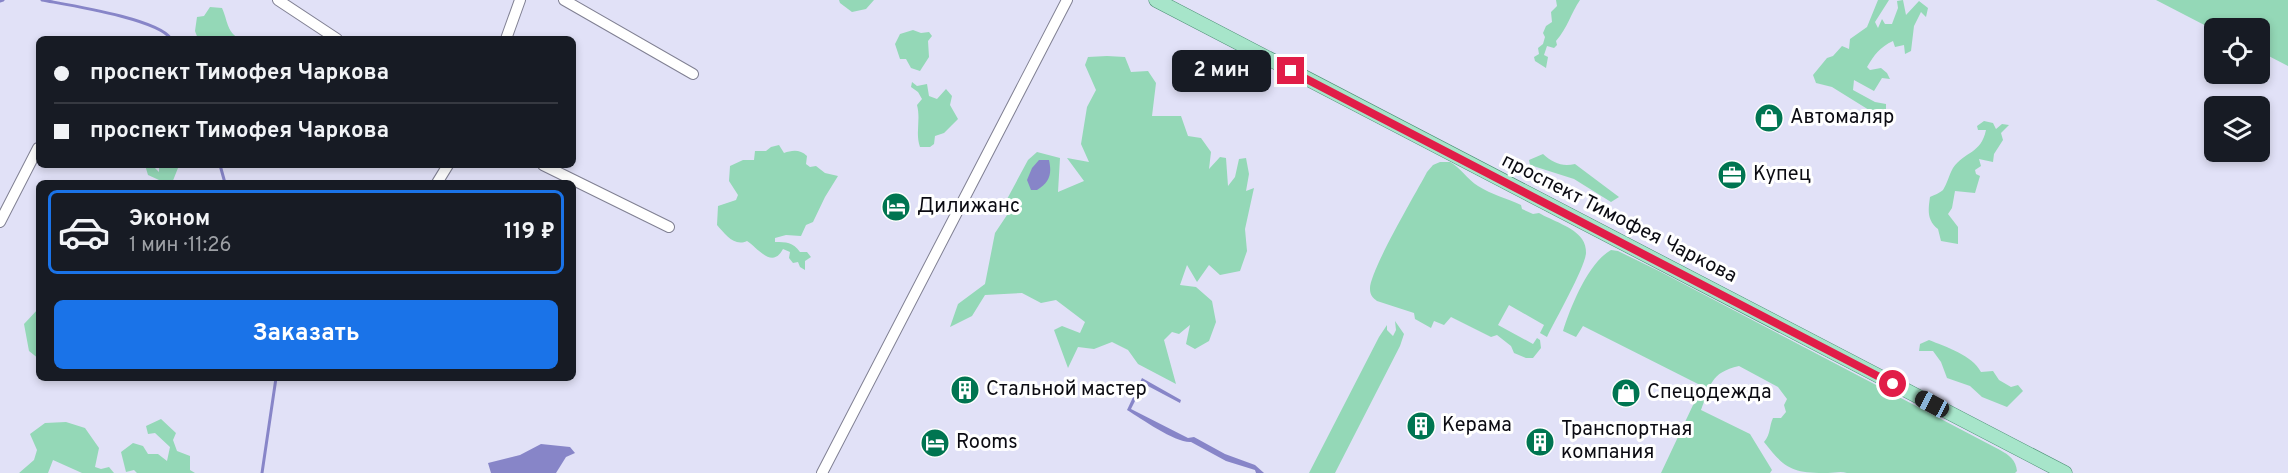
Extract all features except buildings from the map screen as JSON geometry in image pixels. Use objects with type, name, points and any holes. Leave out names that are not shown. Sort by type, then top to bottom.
[{"type":"main road","name":"проспект Тимофея Чаркова","points":[[1156,0],[2065,473]]},
{"type":"street","points":[[278,0],[332,36]]},
{"type":"street","points":[[507,36],[520,0]]},
{"type":"street","points":[[564,0],[693,74]]},
{"type":"street","points":[[822,473],[1067,0]]},
{"type":"street","points":[[0,222],[36,152]]},
{"type":"street","points":[[549,168],[573,180]]},
{"type":"street","points":[[576,181],[669,227]]},
{"type":"green space","points":[[839,0],[874,0],[866,9],[852,12]]},
{"type":"green space","points":[[1556,0],[1580,0],[1556,41],[1557,45],[1554,48],[1547,46],[1544,55],[1548,57],[1546,68],[1535,61],[1534,57],[1539,54],[1538,48],[1543,44],[1545,37],[1543,33],[1546,26],[1552,22],[1551,12],[1557,6]]},
{"type":"green space","points":[[1878,0],[1889,0],[1875,22],[1878,28],[1882,19],[1885,24],[1892,24],[1898,8],[1897,1],[1903,0],[1906,15],[1919,1],[1928,8],[1926,17],[1921,12],[1914,26],[1911,51],[1905,54],[1904,45],[1895,47],[1893,41],[1878,52],[1867,67],[1870,70],[1881,68],[1890,79],[1882,78],[1874,91],[1854,80],[1853,90],[1875,102],[1886,104],[1886,110],[1869,110],[1832,87],[1816,83],[1813,75],[1827,58],[1833,56],[1842,46],[1849,49],[1850,39],[1867,27]]},
{"type":"green space","points":[[2156,0],[2288,0],[2288,66],[2270,57],[2270,18],[2204,18],[2204,25]]},
{"type":"green space","points":[[210,7],[222,8],[229,29],[235,36],[197,36],[195,31],[197,17],[204,16]]},
{"type":"green space","points":[[913,30],[921,33],[929,32],[932,36],[928,41],[929,57],[920,71],[911,68],[906,59],[900,59],[895,44],[900,34]]},
{"type":"green space","points":[[1088,57],[1125,57],[1131,72],[1148,71],[1156,83],[1152,116],[1181,116],[1188,136],[1201,138],[1211,152],[1209,169],[1220,157],[1226,158],[1228,186],[1235,177],[1239,159],[1246,158],[1249,174],[1246,191],[1254,188],[1245,229],[1247,251],[1240,271],[1220,275],[1209,265],[1197,282],[1187,265],[1180,285],[1196,287],[1212,301],[1216,322],[1209,341],[1195,349],[1186,344],[1190,325],[1179,334],[1172,332],[1164,340],[1176,384],[1138,364],[1128,350],[1112,342],[1094,349],[1078,347],[1068,368],[1054,330],[1062,326],[1080,333],[1085,322],[1056,300],[1041,303],[1022,293],[985,295],[972,316],[950,327],[958,304],[985,284],[995,233],[1009,212],[1006,201],[1028,160],[1037,152],[1060,158],[1058,192],[1084,181],[1067,158],[1089,162],[1081,144],[1087,107],[1096,90],[1085,65]]},
{"type":"green space","points":[[912,82],[917,86],[927,84],[929,96],[937,99],[946,89],[952,96],[950,105],[958,119],[944,133],[935,136],[934,144],[930,147],[920,147],[917,105],[922,99],[911,87]]},
{"type":"green space","points":[[1984,121],[1993,123],[1996,129],[2002,124],[2009,125],[2001,133],[2003,140],[1994,154],[1993,162],[1979,159],[1981,166],[1975,170],[1980,176],[1975,193],[1955,191],[1952,208],[1948,214],[1958,227],[1958,244],[1941,241],[1938,229],[1929,215],[1930,197],[1943,190],[1953,168],[1980,144],[1986,130],[1978,130],[1977,126]]},
{"type":"green space","points":[[779,145],[784,153],[802,152],[807,156],[806,164],[810,167],[816,166],[825,173],[838,176],[813,222],[806,225],[801,236],[786,235],[775,238],[775,242],[789,243],[800,252],[807,252],[811,257],[805,261],[805,270],[798,262],[793,263],[789,258],[790,252],[783,249],[779,255],[769,257],[747,241],[738,242],[730,239],[717,225],[718,206],[736,200],[738,195],[729,181],[730,166],[743,160],[754,160],[755,151],[766,151]]},
{"type":"green space","points":[[1543,154],[1558,164],[1575,164],[1619,197],[1611,202],[1574,179],[1530,165],[1529,160]]},
{"type":"green space","points":[[1450,162],[1478,186],[1521,205],[1522,209],[1533,214],[1539,213],[1568,227],[1584,242],[1586,253],[1581,270],[1547,337],[1540,333],[1544,325],[1509,305],[1498,325],[1533,344],[1537,338],[1540,340],[1541,348],[1533,358],[1514,353],[1511,346],[1497,335],[1491,337],[1451,317],[1444,325],[1434,321],[1431,328],[1415,319],[1414,313],[1377,301],[1371,295],[1370,289],[1377,266],[1394,232],[1427,172],[1433,165]]},
{"type":"green space","points":[[146,168],[155,168],[159,172],[159,168],[178,168],[173,180],[159,180],[148,175]]},
{"type":"green space","points":[[1611,250],[1618,251],[1659,271],[2000,450],[2011,458],[2017,471],[2015,473],[1828,473],[1806,472],[1790,468],[1764,442],[1773,418],[1781,418],[1786,412],[1784,405],[1787,399],[1778,387],[1739,366],[1717,376],[1710,386],[1701,410],[1750,434],[1772,470],[1770,473],[1661,473],[1702,386],[1583,326],[1576,337],[1563,331],[1588,275],[1603,256]]},
{"type":"green space","points":[[36,311],[36,357],[29,351],[24,324]]},
{"type":"green space","points":[[1395,321],[1404,334],[1400,346],[1335,473],[1309,473],[1379,337],[1387,325],[1387,330],[1393,336],[1396,330]]},
{"type":"green space","points":[[1929,340],[1965,356],[1981,372],[1993,371],[1999,380],[2011,387],[2018,385],[2023,391],[2007,407],[1982,397],[1970,386],[1947,378],[1941,362],[1933,351],[1919,351],[1920,344]]},
{"type":"green space","points":[[161,419],[176,433],[173,440],[177,451],[190,456],[190,470],[195,473],[137,473],[134,470],[126,472],[121,452],[133,443],[143,446],[148,454],[158,454],[167,461],[170,447],[155,433],[148,434],[146,426]]},
{"type":"green space","points":[[66,422],[85,428],[99,448],[95,467],[101,469],[109,467],[114,473],[82,473],[53,460],[48,473],[19,473],[34,460],[37,450],[30,434],[45,423]]},
{"type":"shaded area","points":[[1039,160],[1049,160],[1049,177],[1045,184],[1037,190],[1031,190],[1027,180],[1032,168]]},
{"type":"shaded area","points":[[1142,378],[1181,400],[1180,403],[1146,385],[1142,387],[1131,409],[1188,438],[1194,437],[1225,454],[1255,465],[1264,473],[1256,473],[1255,470],[1226,461],[1191,442],[1176,439],[1127,410]]},
{"type":"shaded area","points":[[541,444],[570,447],[575,453],[566,457],[556,473],[491,473],[488,463],[520,455]]},
{"type":"waterway","points":[[42,0],[132,19],[149,25],[168,36]]},
{"type":"waterway","points":[[221,168],[224,180]]},
{"type":"waterway","points":[[262,473],[276,381]]},
{"type":"place","name":"Автомаляр","points":[[1769,118]]},
{"type":"place","name":"Купец","points":[[1732,175]]},
{"type":"place","name":"Дилижанс","points":[[896,207]]},
{"type":"place","name":"Стальной мастер","points":[[965,390]]},
{"type":"place","name":"Спецодежда","points":[[1626,393]]},
{"type":"place","name":"Керама","points":[[1421,426]]},
{"type":"place","name":"Транспортная компания","points":[[1540,442]]},
{"type":"place","name":"Rooms","points":[[935,443]]},
{"type":"route","points":[[1291,71],[1893,384]]}]
